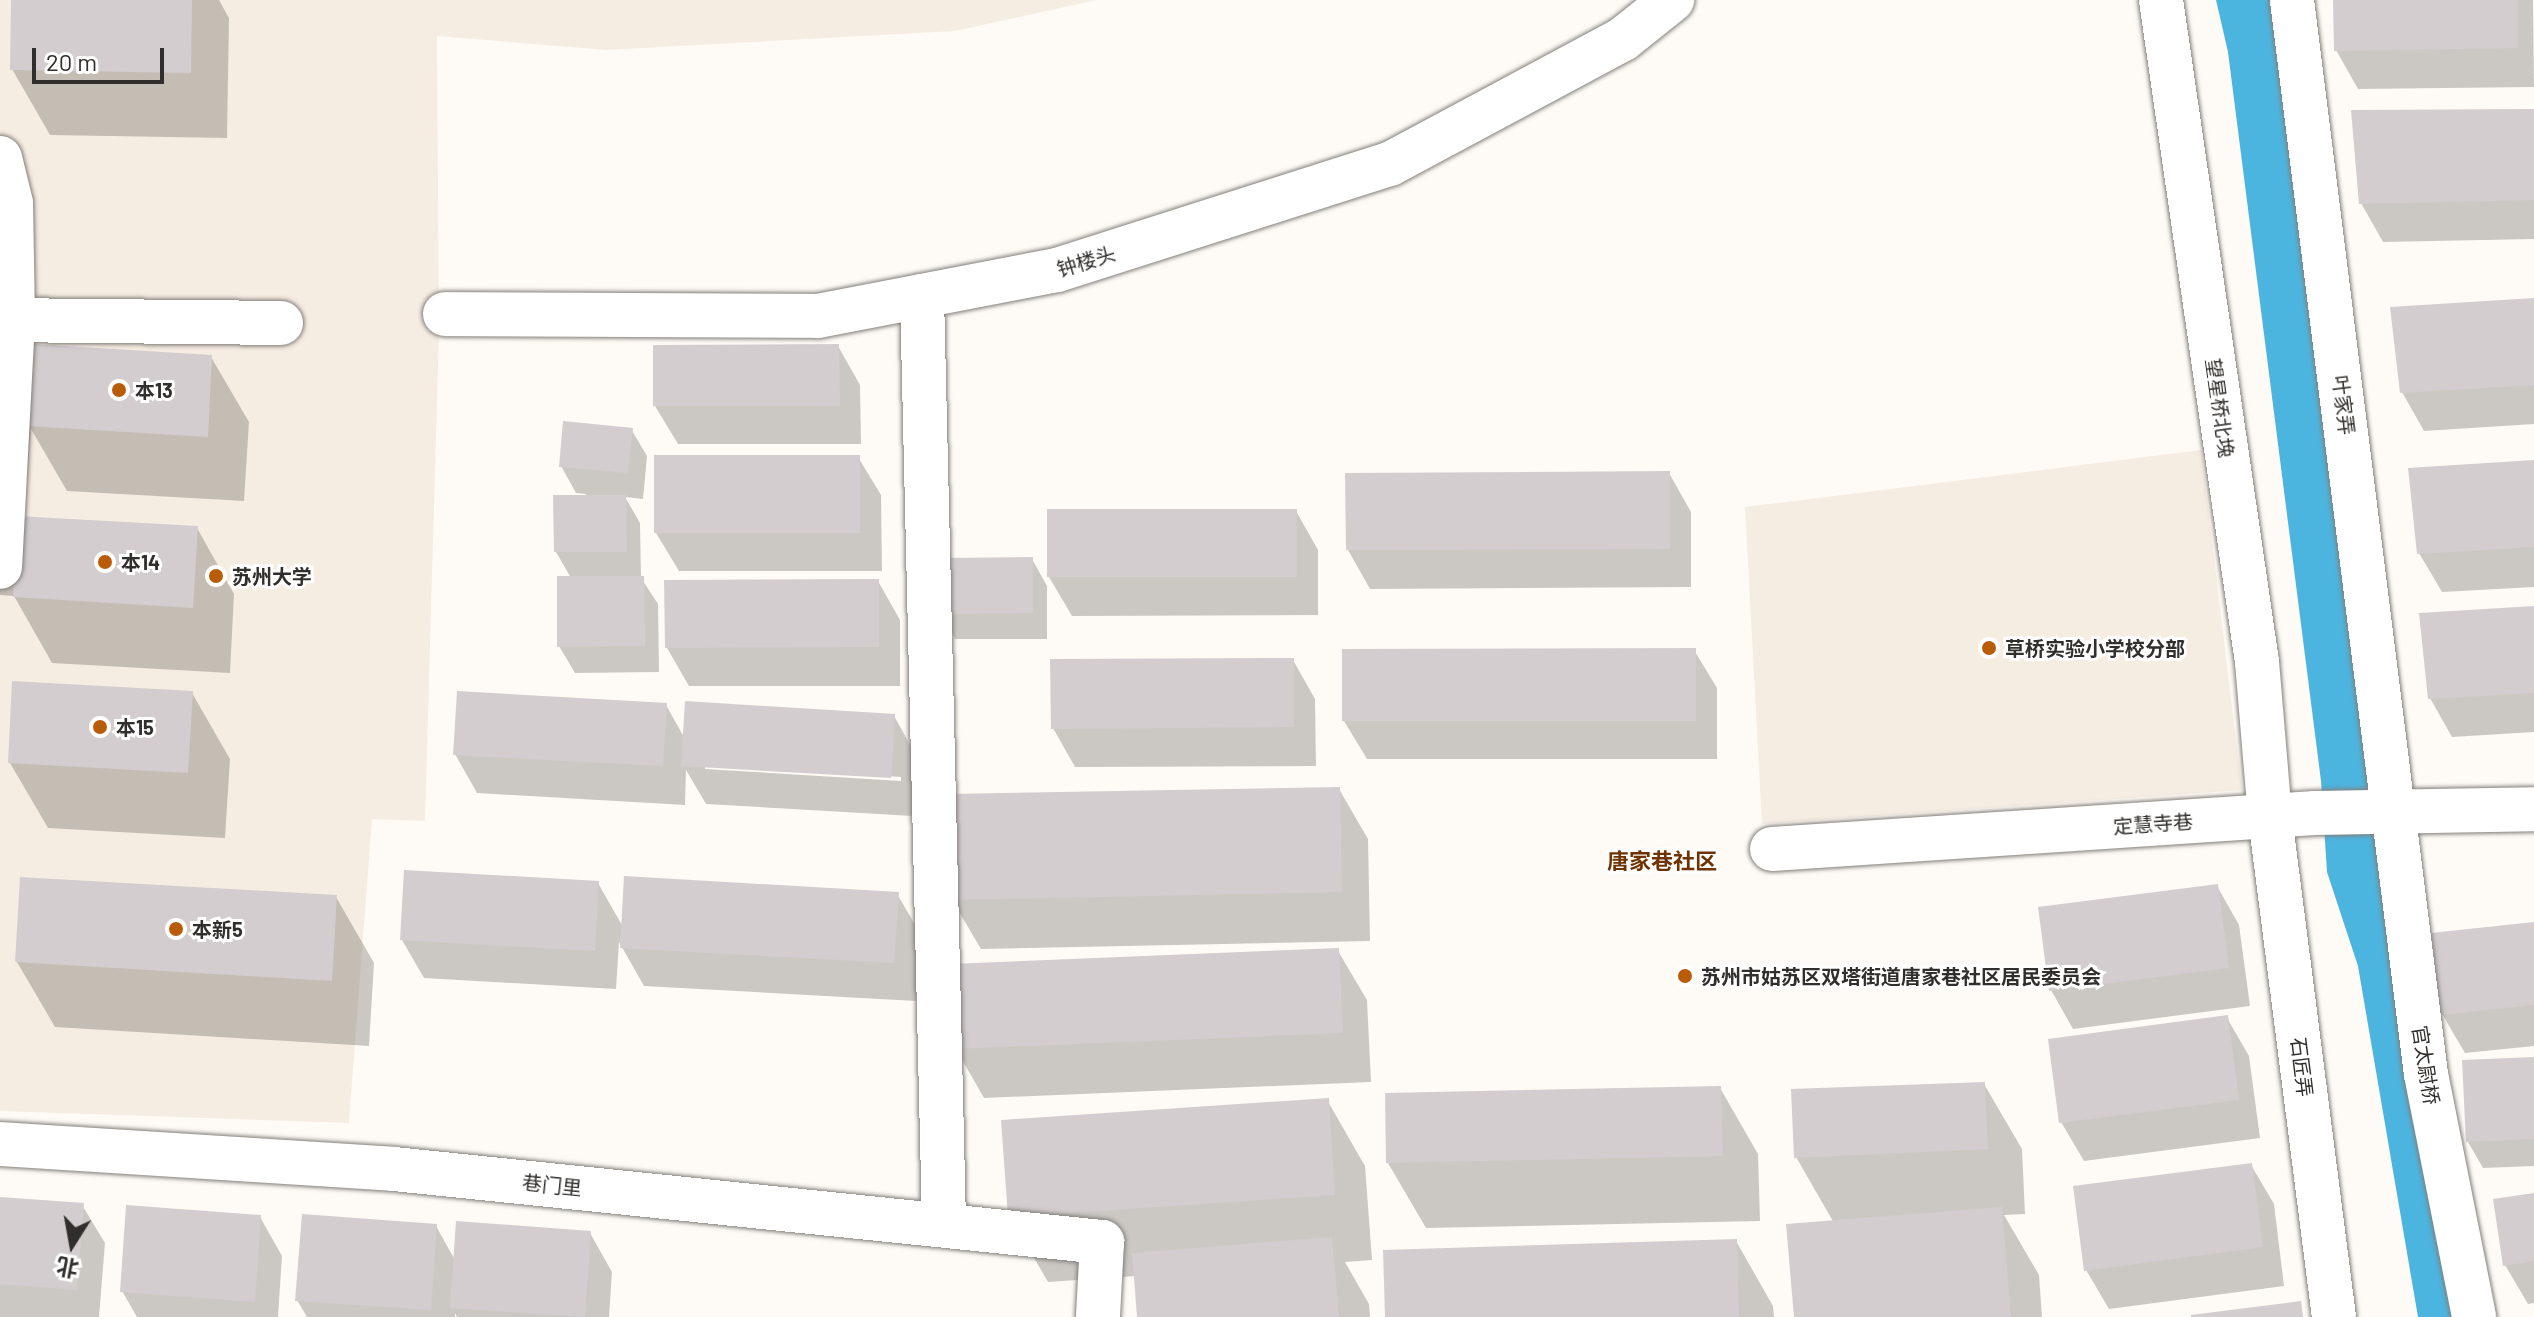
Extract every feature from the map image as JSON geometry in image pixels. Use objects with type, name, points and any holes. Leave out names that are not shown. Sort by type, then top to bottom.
[{"type":"street","name":"钟楼头","points":[[445,314],[818,316],[1057,270],[1390,164],[1623,39],[1672,0]]},
{"type":"street","name":"望星桥北堍","points":[[2161,0],[2257,662],[2270,817]]},
{"type":"street","name":"叶家弄","points":[[2292,0],[2384,811]]},
{"type":"street","points":[[0,158],[11,203],[0,567]]},
{"type":"street","points":[[922,296],[944,1225]]},
{"type":"street","points":[[7,320],[281,323]]},
{"type":"street","name":"定慧寺巷","points":[[1772,849],[2315,813],[2534,809]]},
{"type":"street","name":"官太尉桥","points":[[2384,811],[2426,1074],[2474,1317]]},
{"type":"street","name":"石匠弄","points":[[2270,817],[2334,1317]]},
{"type":"street","name":"巷门里","points":[[0,1144],[394,1169],[1102,1242],[1098,1317]]},
{"type":"shaded area","name":"苏州大学","points":[[0,0],[1097,0],[955,31],[606,50],[437,36],[439,333],[425,821],[372,819],[349,1123],[0,1111]]},
{"type":"shaded area","name":"草桥实验小学校分部","points":[[2201,450],[2242,790],[1762,824],[1745,507]]},
{"type":"water","points":[[2216,0],[2285,0],[2371,771],[2367,791],[2459,1317],[2418,1317],[2358,966],[2327,872],[2321,781],[2228,52]]},
{"type":"building","points":[[11,0],[192,0],[191,73],[10,70]]},
{"type":"building","points":[[2333,0],[2518,0],[2518,48],[2334,51]]},
{"type":"building","points":[[2534,109],[2534,200],[2359,204],[2351,110]]},
{"type":"building","points":[[2534,298],[2534,385],[2400,393],[2390,307]]},
{"type":"building","name":"本13","points":[[32,344],[212,355],[208,437],[27,426]]},
{"type":"building","points":[[839,344],[840,406],[653,406],[653,345]]},
{"type":"building","points":[[563,421],[633,428],[628,473],[559,467]]},
{"type":"building","points":[[654,455],[860,455],[860,533],[654,533]]},
{"type":"building","points":[[2534,460],[2534,547],[2417,554],[2408,468]]},
{"type":"building","points":[[1670,471],[1670,549],[1346,550],[1345,473]]},
{"type":"building","points":[[553,495],[626,495],[627,552],[554,552]]},
{"type":"building","points":[[1047,509],[1297,509],[1297,577],[1047,577]]},
{"type":"building","name":"本14","points":[[17,516],[198,526],[193,608],[13,597]]},
{"type":"building","points":[[1033,557],[1033,613],[938,614],[938,558]]},
{"type":"building","points":[[557,576],[644,576],[645,646],[557,647]]},
{"type":"building","points":[[879,579],[879,647],[665,648],[664,580]]},
{"type":"building","points":[[2534,606],[2534,693],[2428,699],[2419,613]]},
{"type":"building","points":[[1696,648],[1696,721],[1342,721],[1342,649]]},
{"type":"building","points":[[1294,658],[1294,727],[1051,729],[1050,659]]},
{"type":"building","name":"本15","points":[[12,681],[193,691],[188,773],[8,763]]},
{"type":"building","points":[[457,691],[667,703],[663,766],[453,755]]},
{"type":"building","points":[[685,701],[895,714],[891,778],[681,766]]},
{"type":"building","points":[[1340,787],[1342,892],[950,900],[948,794]]},
{"type":"building","points":[[404,870],[599,881],[595,951],[400,940]]},
{"type":"building","points":[[624,876],[899,892],[894,963],[620,948]]},
{"type":"building","name":"本新5","points":[[20,877],[337,895],[332,981],[15,962]]},
{"type":"building","points":[[2218,884],[2229,968],[2049,991],[2038,907]]},
{"type":"building","points":[[2534,922],[2534,1005],[2440,1015],[2431,933]]},
{"type":"building","points":[[1339,948],[1343,1033],[954,1049],[950,964]]},
{"type":"building","points":[[2228,1015],[2239,1100],[2059,1123],[2048,1039]]},
{"type":"building","points":[[2534,1057],[2534,1139],[2466,1142],[2462,1060]]},
{"type":"building","points":[[1985,1082],[1988,1149],[1794,1158],[1791,1089]]},
{"type":"building","points":[[1721,1086],[1723,1156],[1386,1163],[1385,1093]]},
{"type":"building","points":[[1329,1098],[1335,1195],[1008,1217],[1001,1120]]},
{"type":"building","points":[[2252,1163],[2263,1247],[2084,1271],[2073,1186]]},
{"type":"building","points":[[2534,1193],[2534,1261],[2503,1266],[2493,1199]]},
{"type":"building","points":[[0,1197],[84,1203],[77,1290],[0,1284]]},
{"type":"building","points":[[126,1205],[261,1215],[255,1302],[120,1292]]},
{"type":"building","points":[[2002,1207],[2011,1317],[1794,1317],[1786,1224]]},
{"type":"building","points":[[302,1214],[437,1224],[431,1310],[295,1301]]},
{"type":"building","points":[[456,1221],[591,1231],[585,1317],[450,1308]]},
{"type":"building","points":[[1332,1237],[1339,1317],[1137,1317],[1132,1253]]},
{"type":"building","points":[[1737,1239],[1739,1317],[1385,1317],[1383,1250]]},
{"type":"building","points":[[2301,1301],[2303,1317],[2191,1317],[2191,1315]]},
{"type":"place","name":"本13","points":[[119,390]]},
{"type":"place","name":"本14","points":[[105,562]]},
{"type":"place","name":"苏州大学","points":[[216,576]]},
{"type":"place","name":"草桥实验小学校分部","points":[[1989,648]]},
{"type":"place","name":"本15","points":[[100,727]]},
{"type":"place","name":"本新5","points":[[176,929]]},
{"type":"place","name":"苏州市姑苏区双塔街道唐家巷社区居民委员会","points":[[1685,976]]},
{"type":"district","name":"唐家巷社区","points":[[1662,861]]}]
